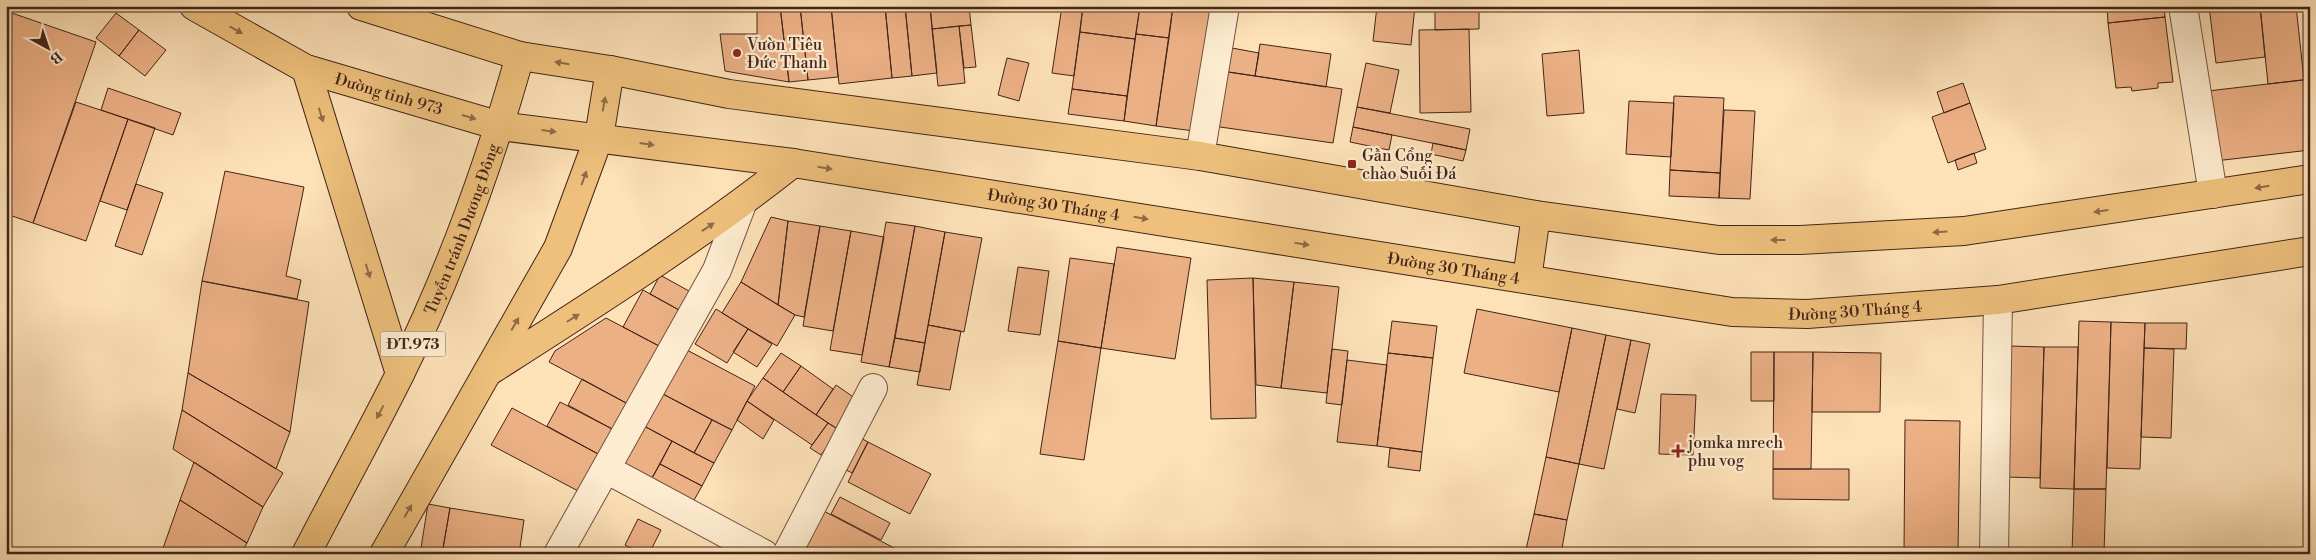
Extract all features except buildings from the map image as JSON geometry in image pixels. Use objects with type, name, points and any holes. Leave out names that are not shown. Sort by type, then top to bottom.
[{"type":"main road","name":"Đường tỉnh 973","points":[[194,6],[306,69],[500,126],[599,137]]},
{"type":"main road","points":[[361,6],[520,56],[610,70],[730,94],[1200,156],[1536,215],[1719,240],[1800,240],[1964,231],[2310,179]]},
{"type":"main road","name":"Tuyến tránh Dương Đông","points":[[306,554],[400,374],[452,256],[500,126],[520,56]]},
{"type":"main road","name":"ĐT.973","points":[[306,69],[400,374]]},
{"type":"main road","points":[[384,554],[558,248],[599,137],[610,70]]},
{"type":"main road","name":"Đường 30 Tháng 4","points":[[599,137],[793,163],[1732,312],[1807,314],[1998,300],[2310,251]]},
{"type":"main road","points":[[487,372],[618,289],[742,204],[793,163]]},
{"type":"main road","points":[[1527,279],[1536,215]]},
{"type":"street","points":[[1200,156],[1225,6]]},
{"type":"street","points":[[2183,6],[2213,194]]},
{"type":"street","points":[[558,554],[717,270],[742,204]]},
{"type":"street","points":[[1994,554],[1998,300]]},
{"type":"street","points":[[787,554],[873,388]]},
{"type":"street","points":[[606,469],[764,554]]},
{"type":"place","name":"Vườn Tiêu Đức Thạnh","points":[[737,53]]},
{"type":"place","name":"Gần Cổng chào Suối Đá","points":[[1352,164]]},
{"type":"place","name":"jomka mrech phu vog","points":[[1678,451]]}]
